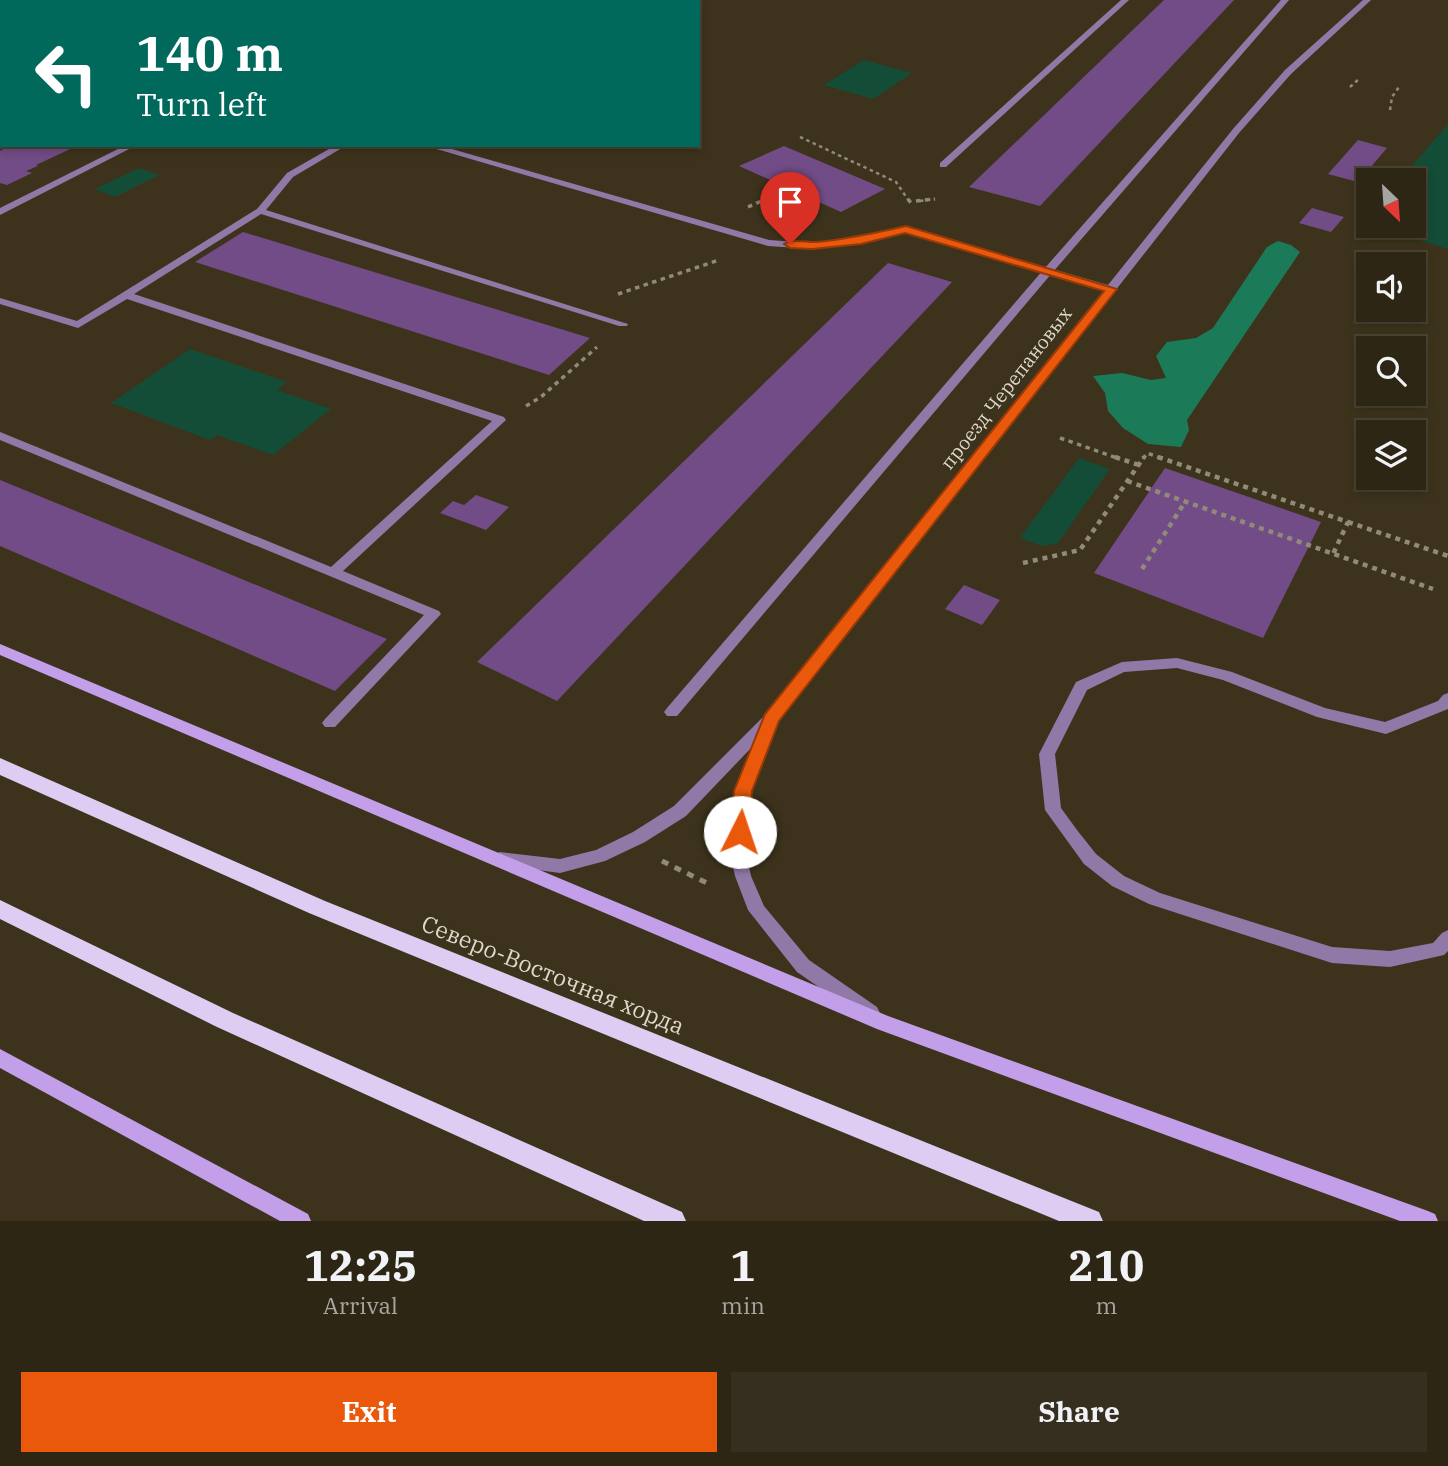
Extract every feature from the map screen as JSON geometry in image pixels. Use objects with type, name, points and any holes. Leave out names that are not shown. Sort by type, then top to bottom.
[{"type":"main road","points":[[0,649],[884,1023],[1427,1221]]},
{"type":"main road","name":"Северо-Восточная хорда","points":[[0,766],[317,907],[1090,1221]]},
{"type":"main road","points":[[0,909],[225,1020],[673,1221]]},
{"type":"main road","points":[[0,1058],[301,1221]]},
{"type":"street","points":[[943,165],[1125,0]]},
{"type":"street","points":[[672,712],[1048,271],[1284,0]]},
{"type":"street","name":"проезд Черепановых","points":[[491,858],[560,866],[599,856],[639,837],[680,811],[771,718],[1277,83],[1367,0]]},
{"type":"street","points":[[0,212],[129,147]]},
{"type":"street","points":[[0,302],[78,325],[260,211],[290,175],[339,147]]},
{"type":"street","points":[[434,147],[768,243],[824,244],[861,241],[906,230],[1111,289]]},
{"type":"street","points":[[260,211],[622,324]]},
{"type":"street","points":[[126,295],[500,420],[334,572]]},
{"type":"street","points":[[0,436],[434,614],[330,723]]},
{"type":"street","points":[[1448,699],[1443,705],[1386,728],[1322,713],[1227,676],[1177,663],[1122,667],[1081,686],[1047,754],[1053,810],[1071,835],[1090,859],[1118,881],[1155,899],[1332,955],[1390,959],[1438,950],[1448,938]]},
{"type":"street","name":"проезд Черепановых","points":[[771,718],[743,791],[738,853],[743,876],[758,910],[803,965],[884,1023]]},
{"type":"path","points":[[1350,87],[1360,78]]},
{"type":"path","points":[[1390,110],[1392,97],[1399,87]]},
{"type":"path","points":[[800,137],[896,182],[911,201],[906,230]]},
{"type":"path","points":[[911,201],[935,199]]},
{"type":"path","points":[[574,309],[768,243]]},
{"type":"path","points":[[500,420],[541,397],[622,324]]},
{"type":"path","points":[[1060,438],[1139,465]]},
{"type":"path","points":[[1023,563],[1080,550],[1147,453],[1448,556]]},
{"type":"path","points":[[1127,481],[1433,589]]},
{"type":"path","points":[[1142,569],[1185,502]]},
{"type":"path","points":[[1332,554],[1348,522]]},
{"type":"path","points":[[655,858],[711,886]]},
{"type":"green space","points":[[864,60],[912,73],[873,99],[824,85]]},
{"type":"green space","points":[[1448,124],[1448,249],[1413,238],[1426,238],[1426,168],[1410,168]]},
{"type":"green space","points":[[139,168],[159,175],[115,197],[95,189]]},
{"type":"green space","points":[[1278,241],[1291,245],[1300,252],[1187,420],[1189,430],[1181,447],[1148,444],[1123,428],[1108,411],[1105,393],[1093,376],[1122,373],[1151,380],[1166,378],[1156,356],[1167,342],[1196,338],[1213,328],[1267,247]]},
{"type":"green space","points":[[190,349],[287,382],[277,390],[331,409],[273,455],[217,435],[210,440],[111,403]]},
{"type":"green space","points":[[1079,458],[1110,469],[1058,543],[1042,546],[1020,538]]},
{"type":"building","points":[[1164,0],[1234,0],[1040,206],[969,187]]},
{"type":"building","points":[[1358,140],[1387,148],[1370,168],[1356,168],[1356,181],[1328,174]]},
{"type":"building","points":[[784,146],[885,189],[841,212],[739,166]]},
{"type":"building","points":[[8,147],[75,147],[36,165],[38,166],[26,171],[32,173],[7,185],[0,183],[0,151]]},
{"type":"building","points":[[1312,208],[1344,217],[1331,232],[1299,223]]},
{"type":"building","points":[[243,232],[590,338],[549,375],[195,262]]},
{"type":"building","points":[[888,263],[952,282],[557,701],[477,662]]},
{"type":"building","points":[[1165,468],[1321,522],[1263,638],[1094,573]]},
{"type":"building","points":[[0,480],[387,639],[335,691],[0,546]]},
{"type":"building","points":[[476,495],[509,507],[486,530],[440,513],[453,501],[464,505]]},
{"type":"building","points":[[964,585],[1000,600],[982,625],[945,609]]},
{"type":"route","points":[[740,832],[743,791],[771,718],[1111,289],[906,230],[861,241],[812,246],[790,244]]}]
